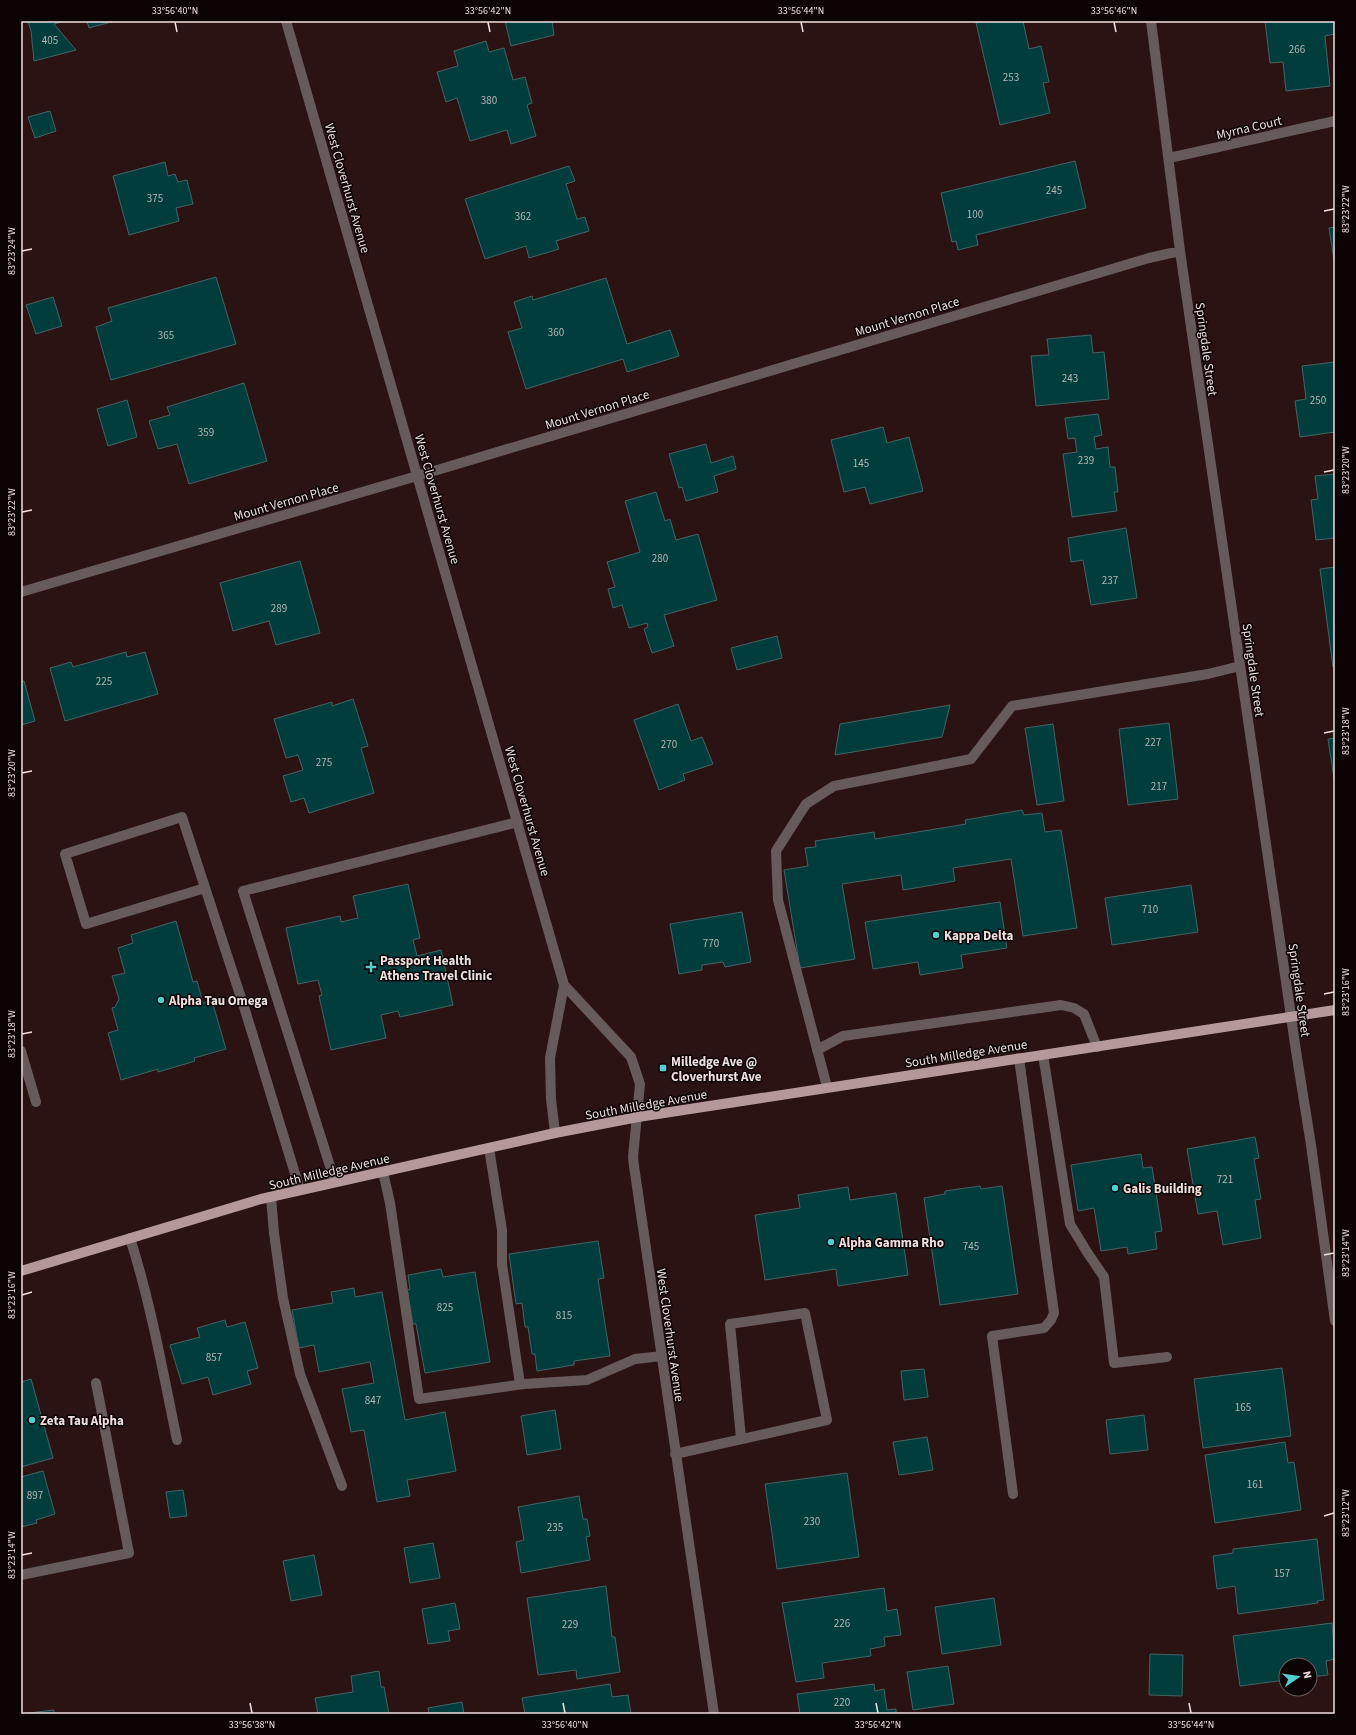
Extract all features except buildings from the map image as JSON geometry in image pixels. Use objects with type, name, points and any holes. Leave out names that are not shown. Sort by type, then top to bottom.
[{"type":"main road","name":"South Milledge Avenue","points":[[21,1271],[271,1197],[555,1133],[638,1117],[1335,1010]]},
{"type":"street","name":"West Cloverhurst Avenue","points":[[286,21],[564,985],[550,1058],[551,1099],[555,1133]]},
{"type":"street","name":"Springdale Street","points":[[1151,21],[1180,251],[1240,666],[1291,1016],[1331,1259],[1335,1321]]},
{"type":"street","name":"Myrna Court","points":[[1169,158],[1335,121]]},
{"type":"street","name":"Mount Vernon Place","points":[[21,592],[418,476],[1142,260],[1180,251]]},
{"type":"street","points":[[827,1088],[778,900],[776,851],[806,804],[834,786],[971,759],[1012,706],[1208,674],[1240,666]]},
{"type":"street","points":[[205,888],[86,924],[65,854],[182,817],[245,1010],[300,1190]]},
{"type":"street","points":[[335,1182],[243,890],[518,822]]},
{"type":"street","name":"West Cloverhurst Avenue","points":[[564,985],[631,1057],[640,1084],[633,1157],[714,1714]]},
{"type":"street","points":[[818,1050],[843,1036],[1061,1005],[1074,1008],[1084,1014],[1097,1047]]},
{"type":"street","points":[[21,1051],[36,1102]]},
{"type":"street","points":[[1043,1055],[1070,1224],[1104,1277],[1114,1362],[1167,1357]]},
{"type":"street","points":[[1014,1494],[992,1336],[1044,1328],[1051,1320],[1054,1312],[1019,1058]]},
{"type":"street","points":[[489,1148],[502,1230],[502,1264],[520,1384]]},
{"type":"street","points":[[383,1172],[390,1203],[419,1399],[520,1384],[587,1380],[635,1359],[662,1356]]},
{"type":"street","points":[[271,1197],[274,1233],[283,1298],[300,1374],[342,1486]]},
{"type":"street","points":[[130,1238],[151,1317],[177,1440]]},
{"type":"street","points":[[675,1454],[741,1438],[827,1420],[806,1313],[730,1324],[741,1438]]},
{"type":"street","points":[[21,1575],[128,1553],[96,1383]]},
{"type":"place","name":"Kappa Delta","points":[[936,935]]},
{"type":"place","name":"Passport Health Athens Travel Clinic","points":[[371,967]]},
{"type":"place","name":"Alpha Tau Omega","points":[[161,1000]]},
{"type":"place","name":"Milledge Ave @ Cloverhurst Ave","points":[[663,1068]]},
{"type":"place","name":"Galis Building","points":[[1115,1188]]},
{"type":"place","name":"Alpha Gamma Rho","points":[[831,1242]]},
{"type":"place","name":"Zeta Tau Alpha","points":[[32,1420]]}]
